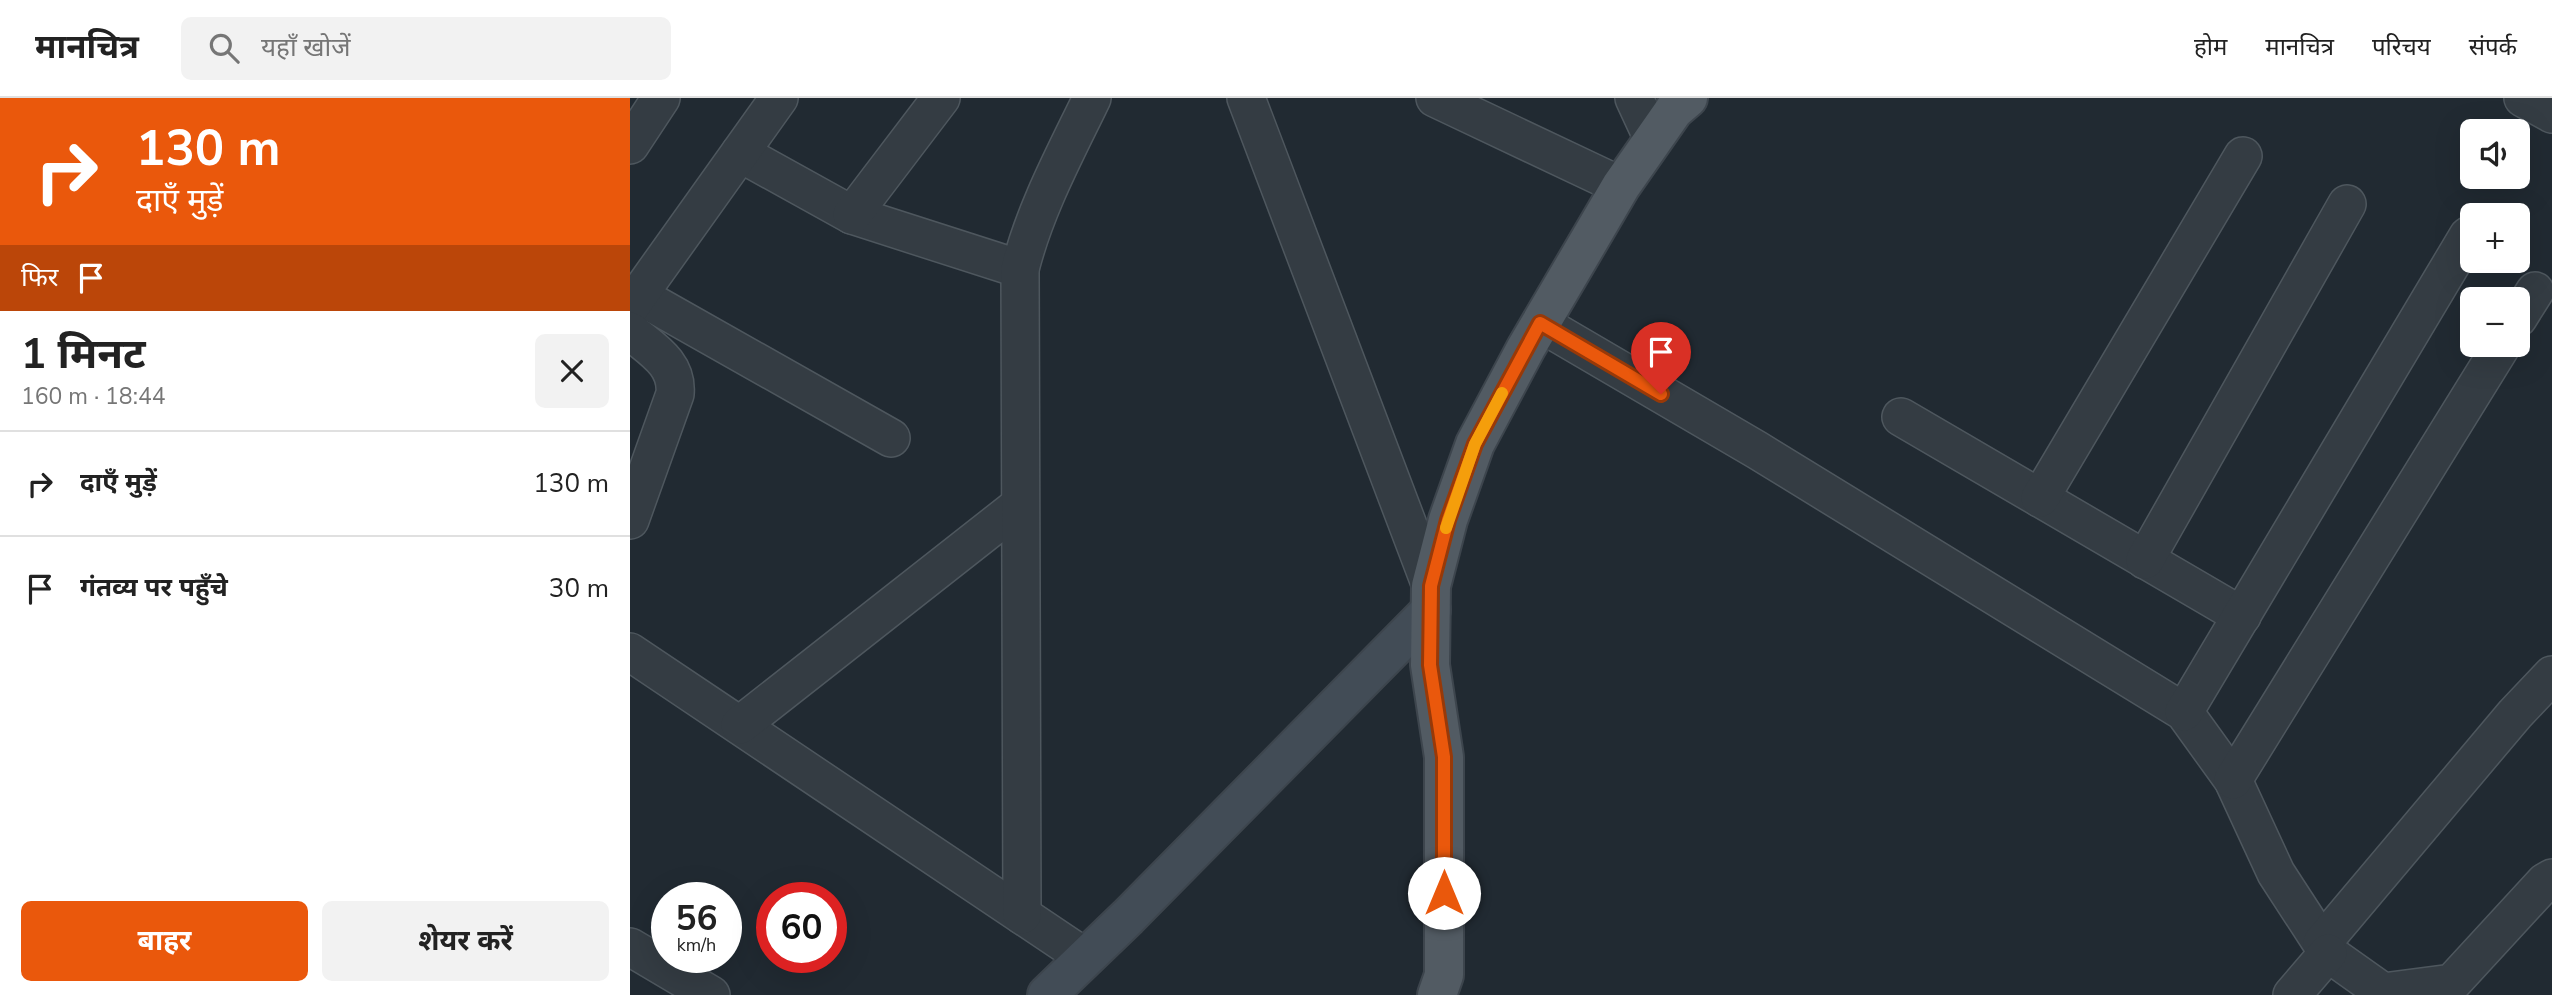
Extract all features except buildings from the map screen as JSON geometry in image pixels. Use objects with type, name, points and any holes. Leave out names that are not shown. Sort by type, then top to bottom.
[{"type":"main road","points":[[1437,995],[1444,975],[1444,757],[1430,665],[1431,598],[1448,520],[1475,444],[1540,323],[1621,186],[1674,110],[1688,98]]},
{"type":"street","points":[[630,145],[662,98]]},
{"type":"street","points":[[779,98],[634,301],[891,438]]},
{"type":"street","points":[[852,215],[941,98]]},
{"type":"street","points":[[1022,915],[1020,270],[1029,235],[1040,208],[1092,98]]},
{"type":"street","points":[[1047,995],[1086,958],[1431,598],[1246,98]]},
{"type":"street","points":[[1435,98],[1621,186]]},
{"type":"street","points":[[1634,98],[1653,139]]},
{"type":"street","points":[[2523,98],[2552,114]]},
{"type":"street","points":[[740,153],[852,215],[1020,270]]},
{"type":"street","points":[[2039,498],[2243,156]]},
{"type":"street","points":[[2145,560],[2347,204]]},
{"type":"street","points":[[2184,712],[2460,249]]},
{"type":"street","points":[[1540,323],[1769,458],[2184,712],[2233,780],[2276,873],[2325,948],[2382,992],[2408,992],[2452,983],[2545,882],[2552,878]]},
{"type":"street","points":[[630,331],[667,363],[674,373],[676,383],[675,394],[630,520]]},
{"type":"street","points":[[2233,780],[2495,357]]},
{"type":"street","points":[[1901,417],[2242,616]]},
{"type":"street","points":[[740,725],[1020,506]]},
{"type":"street","points":[[630,652],[1086,958]]},
{"type":"street","points":[[2292,995],[2325,948],[2515,714],[2552,675]]},
{"type":"street","points":[[630,947],[705,994]]},
{"type":"slow traffic","points":[[1446,528],[1475,444],[1502,393]]},
{"type":"route","points":[[1444,893],[1444,757],[1430,665],[1431,586],[1448,520],[1475,444],[1540,323],[1661,394]]}]
